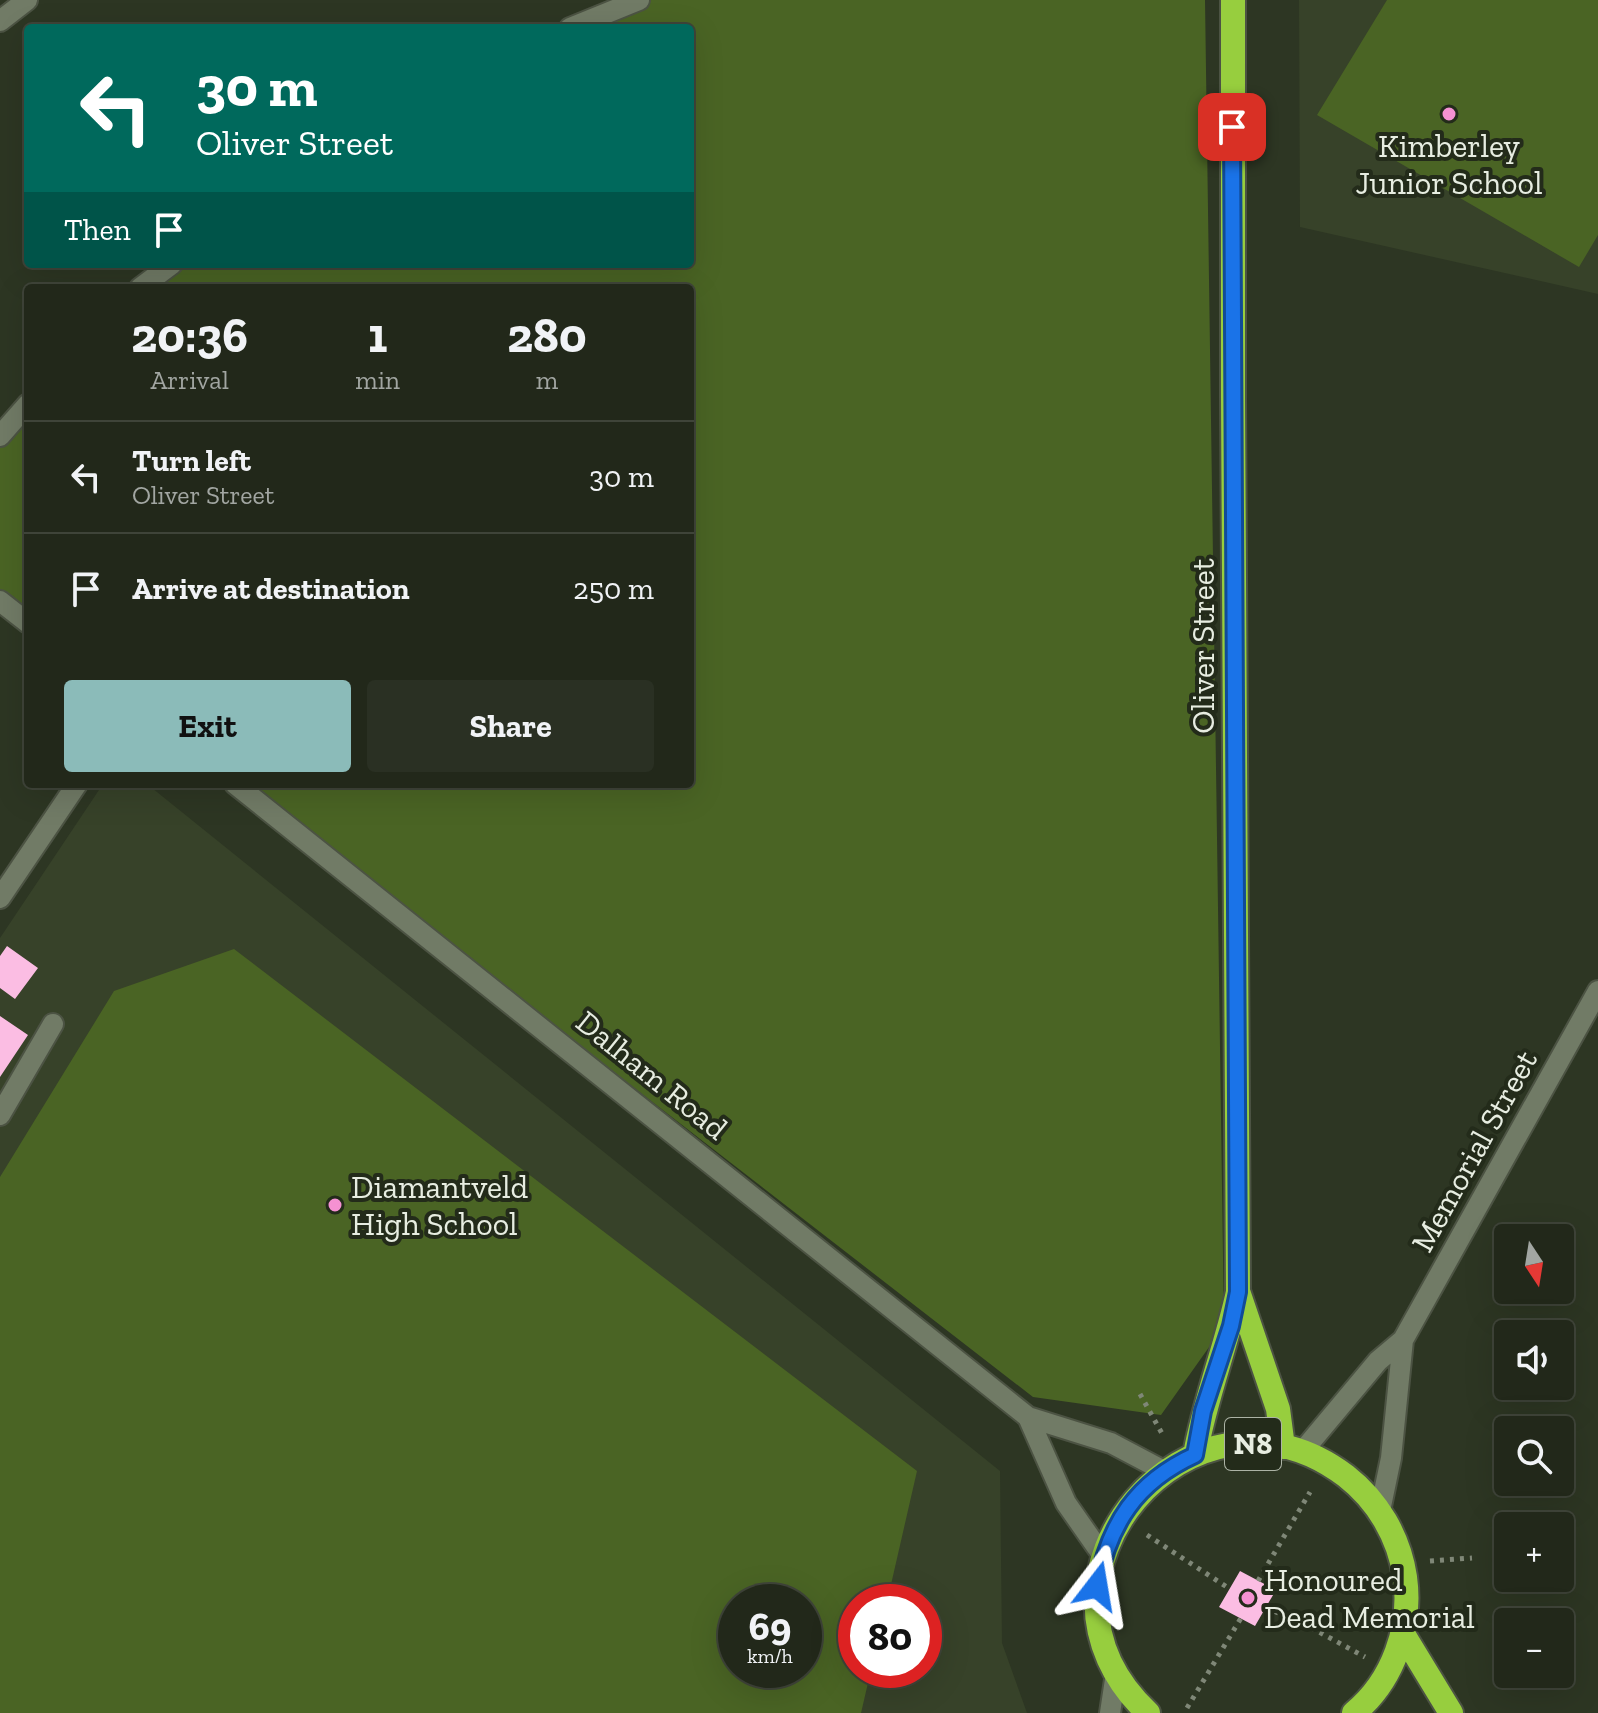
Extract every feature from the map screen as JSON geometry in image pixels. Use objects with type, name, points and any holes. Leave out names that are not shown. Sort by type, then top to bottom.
[{"type":"highway","name":"Oliver Street","points":[[1195,1455],[1203,1411],[1231,1326],[1238,1292],[1233,0]]},
{"type":"highway","name":"Oliver Street","points":[[1238,1292],[1292,1450]]},
{"type":"highway","name":"N8","points":[[1148,1713],[1133,1699],[1116,1673],[1104,1645],[1098,1615],[1097,1586],[1103,1556],[1116,1524],[1137,1495],[1164,1471],[1195,1455],[1238,1445],[1292,1450],[1332,1466],[1358,1486],[1380,1511],[1394,1536],[1403,1563],[1407,1610],[1403,1634],[1389,1671],[1366,1703],[1354,1713]]},
{"type":"highway","points":[[1403,1634],[1451,1713]]},
{"type":"street","points":[[0,21],[27,0]]},
{"type":"street","points":[[580,24],[639,0]]},
{"type":"street","points":[[145,284],[167,268]]},
{"type":"street","points":[[0,436],[24,409]]},
{"type":"street","points":[[0,601],[24,620]]},
{"type":"street","points":[[0,898],[74,788]]},
{"type":"street","name":"Dalham Road","points":[[240,788],[1028,1417],[1111,1443],[1164,1471]]},
{"type":"street","name":"Memorial Street","points":[[1292,1450],[1378,1361],[1403,1340],[1598,991]]},
{"type":"street","points":[[0,1115],[53,1024]]},
{"type":"street","name":"Memorial Street","points":[[1380,1511],[1391,1458],[1403,1340]]},
{"type":"street","name":"Dalham Road","points":[[1028,1417],[1066,1503],[1103,1556]]},
{"type":"street","points":[[1110,1713],[1116,1673]]},
{"type":"path","points":[[1258,1581],[1316,1483]]},
{"type":"path","points":[[1142,1532],[1230,1589]]},
{"type":"path","points":[[1265,1608],[1295,1619],[1367,1658]]},
{"type":"path","points":[[1187,1708],[1241,1618]]},
{"type":"shaded area","name":"Kimberley Junior School","points":[[1299,0],[1598,0],[1598,294],[1300,227]]},
{"type":"shaded area","name":"Diamantveld High School","points":[[100,788],[152,788],[1000,1471],[1002,1643],[1027,1713],[0,1713],[0,938]]},
{"type":"green space","points":[[636,0],[1205,0],[1224,1326],[1161,1415],[1033,1397],[247,788],[694,788],[694,284],[142,284],[163,268],[694,268],[694,24],[571,24]]},
{"type":"green space","name":"Kimberley Junior School","points":[[1387,0],[1598,0],[1598,235],[1579,267],[1317,115]]},
{"type":"green space","points":[[24,407],[24,615],[0,596],[0,437]]},
{"type":"green space","name":"Diamantveld High School","points":[[234,949],[917,1471],[891,1584],[838,1584],[838,1688],[867,1688],[861,1713],[0,1713],[0,1177],[114,991]]},
{"type":"building","points":[[7,946],[38,968],[15,999],[0,988],[0,956]]},
{"type":"building","points":[[0,1016],[28,1035],[0,1077]]},
{"type":"building","name":"Honoured Dead Memorial","points":[[1240,1571],[1276,1590],[1255,1626],[1219,1607]]},
{"type":"place","name":"Kimberley Junior School","points":[[1449,114]]},
{"type":"place","name":"Diamantveld High School","points":[[335,1205]]},
{"type":"place","name":"Honoured Dead Memorial","points":[[1248,1598]]},
{"type":"route","points":[[1097,1586],[1103,1556],[1116,1524],[1137,1495],[1164,1471],[1195,1455],[1203,1411],[1231,1326],[1238,1292],[1232,127]]}]
